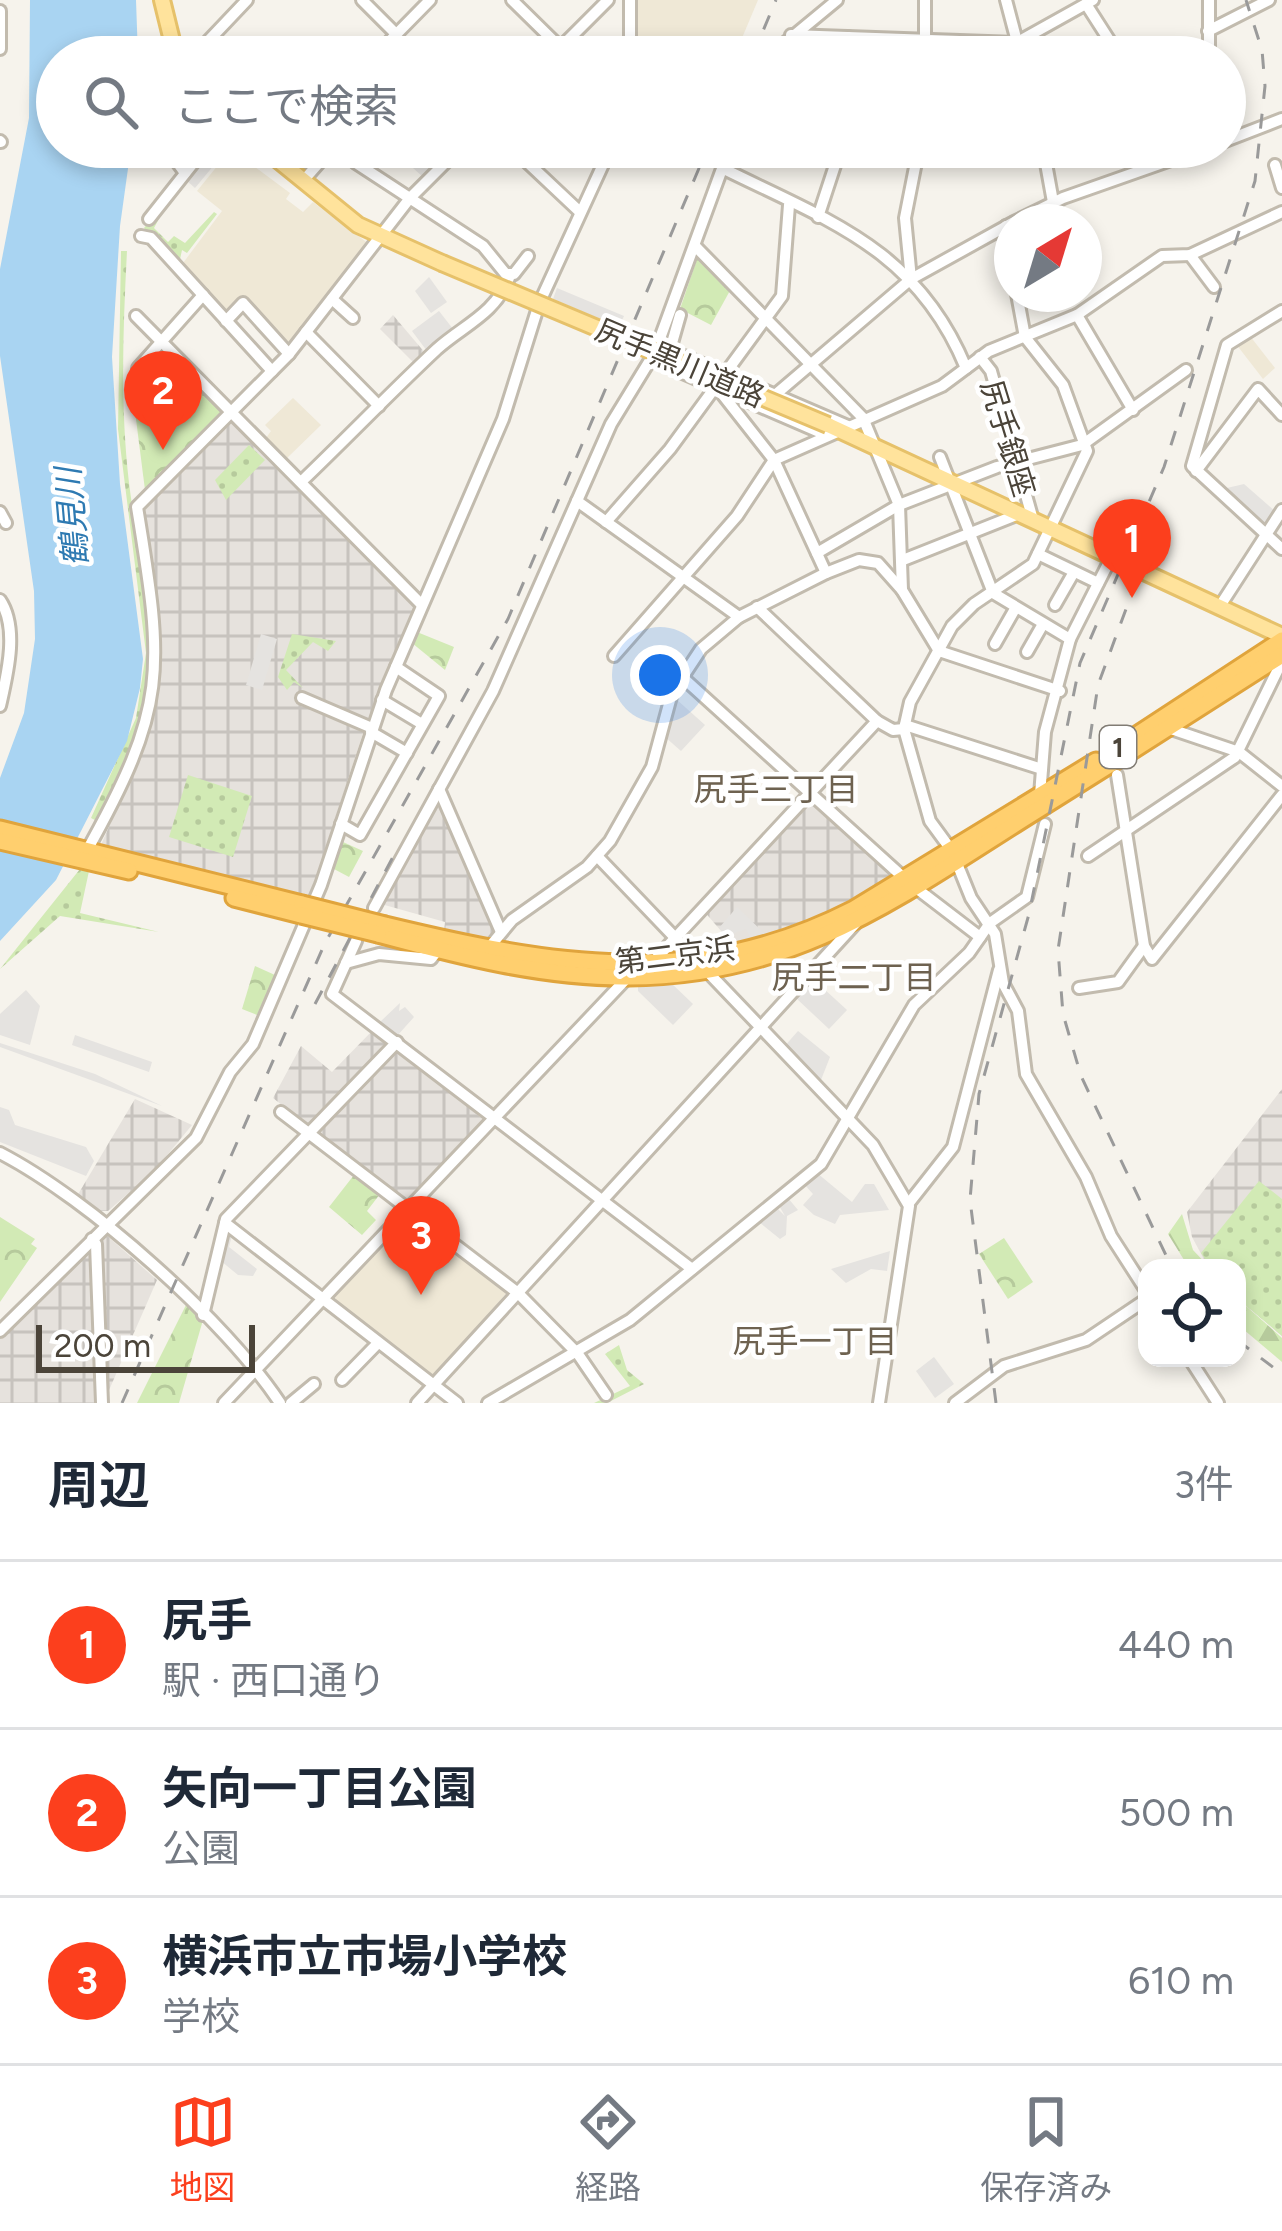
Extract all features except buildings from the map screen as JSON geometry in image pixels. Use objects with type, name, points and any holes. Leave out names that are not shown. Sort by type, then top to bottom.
[{"type":"highway","name":"第二京浜","points":[[382,929],[438,950],[544,972],[628,977],[819,942],[856,923],[1161,726],[1282,638]]},
{"type":"highway","name":"第二京浜","points":[[955,856],[1040,795],[1282,658]]},
{"type":"highway","name":"第二京浜","points":[[0,830],[79,855]]},
{"type":"highway","name":"第二京浜","points":[[0,841],[79,855],[382,929],[560,962],[700,964],[815,928],[910,884]]},
{"type":"main road","points":[[162,0],[171,36]]},
{"type":"main road","name":"尻手黒川道路","points":[[287,168],[381,237],[659,359],[835,429],[1282,638]]},
{"type":"street","points":[[212,36],[247,0]]},
{"type":"street","points":[[362,0],[396,34],[430,0]]},
{"type":"street","points":[[512,0],[545,36]]},
{"type":"street","points":[[577,36],[608,0]]},
{"type":"street","points":[[630,0],[630,36]]},
{"type":"street","points":[[791,34],[837,0]]},
{"type":"street","points":[[925,0],[925,36]]},
{"type":"street","points":[[1006,0],[1014,36]]},
{"type":"street","points":[[1208,36],[1209,0]]},
{"type":"street","points":[[1208,32],[1269,0]]},
{"type":"street","points":[[1029,36],[1090,2],[1109,36]]},
{"type":"street","points":[[0,11],[0,49]]},
{"type":"street","points":[[791,34],[829,36]]},
{"type":"street","points":[[1246,133],[1282,119]]},
{"type":"street","points":[[1275,165],[1282,188]]},
{"type":"street","points":[[181,168],[185,173]]},
{"type":"street","points":[[149,219],[189,168]]},
{"type":"street","points":[[303,182],[317,168]]},
{"type":"street","points":[[367,168],[483,246],[507,274],[514,274],[528,256]]},
{"type":"street","points":[[79,855],[138,752],[155,691],[154,609],[137,507],[289,354],[410,198],[440,168]]},
{"type":"street","points":[[533,168],[580,212]]},
{"type":"street","points":[[0,1330],[196,1138],[230,1072],[253,1045],[321,885],[395,667],[495,440],[539,304],[601,168]]},
{"type":"street","points":[[374,908],[506,663],[611,424],[659,359],[722,168]]},
{"type":"street","name":"尻手銀座","points":[[722,168],[873,244],[946,321],[966,368]]},
{"type":"street","points":[[818,217],[834,168]]},
{"type":"street","points":[[911,280],[905,218],[915,168]]},
{"type":"street","points":[[1047,168],[1053,202]]},
{"type":"street","points":[[1049,204],[1149,168]]},
{"type":"street","points":[[606,522],[670,449],[782,296],[789,205]]},
{"type":"street","name":"尻手銀座","points":[[774,460],[835,429],[942,386],[980,357],[1077,315],[1162,256],[1190,255],[1282,212]]},
{"type":"street","points":[[762,406],[809,361],[911,280],[994,234]]},
{"type":"street","points":[[141,236],[151,238],[272,371]]},
{"type":"street","points":[[694,246],[863,418],[899,505],[902,590]]},
{"type":"street","points":[[1190,255],[1214,287]]},
{"type":"street","points":[[302,482],[440,347],[485,314],[502,296],[507,274]]},
{"type":"street","points":[[138,368],[202,295]]},
{"type":"street","points":[[332,299],[353,318]]},
{"type":"street","points":[[226,321],[243,303],[289,354]]},
{"type":"street","points":[[1282,311],[1227,345],[1192,466],[1282,549]]},
{"type":"street","points":[[1020,312],[1025,337],[1053,368],[1088,442],[1038,554],[1024,573],[958,618],[910,702],[905,727],[930,821],[955,856],[971,898],[990,923],[999,970],[1018,1011],[1026,1073],[1138,1280]]},
{"type":"street","points":[[680,315],[670,350],[775,393],[835,429]]},
{"type":"street","points":[[1077,315],[1133,410]]},
{"type":"street","points":[[136,316],[422,604]]},
{"type":"street","points":[[306,332],[379,406]]},
{"type":"street","name":"尻手銀座","points":[[980,357],[991,371],[1017,462],[1026,517]]},
{"type":"street","points":[[659,359],[762,406],[835,429]]},
{"type":"street","points":[[817,554],[899,505],[1088,442],[1186,370]]},
{"type":"street","points":[[717,388],[774,460],[826,573]]},
{"type":"street","points":[[1196,471],[1258,389],[1282,416]]},
{"type":"street","points":[[940,458],[955,484],[969,536],[993,592],[1070,639]]},
{"type":"street","points":[[614,656],[736,516],[774,460]]},
{"type":"street","points":[[577,501],[739,617]]},
{"type":"street","points":[[1220,606],[1282,510]]},
{"type":"street","points":[[903,560],[1026,517]]},
{"type":"street","points":[[1038,554],[1098,584]]},
{"type":"street","points":[[1040,795],[1045,732],[1060,691],[1070,639],[1112,556]]},
{"type":"street","points":[[487,950],[501,932],[597,856],[652,766],[681,676],[701,649],[739,617],[851,561],[872,560],[902,590],[938,651],[1060,691]]},
{"type":"street","points":[[1055,605],[1074,572]]},
{"type":"street","points":[[0,600],[9,629],[0,706]]},
{"type":"street","points":[[757,607],[877,721],[893,730],[905,727],[1042,769]]},
{"type":"street","points":[[995,644],[1015,609]]},
{"type":"street","points":[[1027,652],[1042,624]]},
{"type":"street","points":[[1088,856],[1239,752],[1282,658]]},
{"type":"street","points":[[341,824],[360,836],[439,696],[395,667]]},
{"type":"street","points":[[681,676],[910,884],[980,937]]},
{"type":"street","points":[[302,698],[371,730],[407,753]]},
{"type":"street","points":[[382,700],[422,724]]},
{"type":"street","points":[[1134,717],[1239,752],[1282,786]]},
{"type":"street","points":[[652,963],[877,721]]},
{"type":"street","points":[[1118,775],[1144,946],[1152,959],[1282,795]]},
{"type":"street","points":[[440,789],[501,932]]},
{"type":"street","points":[[488,1403],[630,1321],[820,1164],[914,1005],[990,923],[1027,897],[1045,824]]},
{"type":"street","points":[[597,856],[890,1167],[909,1203]]},
{"type":"street","points":[[417,1403],[856,923]]},
{"type":"street","points":[[356,941],[332,994],[692,1269]]},
{"type":"street","points":[[1079,988],[1118,982],[1144,946]]},
{"type":"street","points":[[345,963],[379,954],[431,959],[438,950]]},
{"type":"street","points":[[879,1403],[909,1203],[953,1147],[999,970]]},
{"type":"street","points":[[224,1403],[628,977]]},
{"type":"street","points":[[203,1315],[225,1223],[398,1042]]},
{"type":"street","points":[[281,1112],[518,1293],[575,1351],[606,1395]]},
{"type":"street","points":[[0,1153],[103,1226],[203,1315],[257,1369],[280,1403]]},
{"type":"street","points":[[225,1223],[457,1403]]},
{"type":"street","points":[[92,1239],[96,1244],[102,1403]]},
{"type":"street","points":[[955,1403],[1004,1366],[1086,1340],[1138,1302]]},
{"type":"street","points":[[342,1380],[378,1343]]},
{"type":"street","points":[[1195,1367],[1218,1403]]},
{"type":"street","points":[[291,1403],[314,1384]]},
{"type":"shaded area","points":[[637,0],[758,0],[743,36],[638,36]]},
{"type":"shaded area","points":[[194,168],[212,168],[195,188],[185,179]]},
{"type":"shaded area","points":[[216,168],[256,168],[290,193],[286,199],[303,212],[313,202],[369,244],[291,345],[247,298],[226,316],[180,267],[222,211],[197,191]]},
{"type":"shaded area","points":[[429,277],[447,302],[431,313],[415,291]]},
{"type":"shaded area","points":[[557,288],[624,316],[619,327],[553,299]]},
{"type":"shaded area","points":[[439,311],[453,329],[427,351],[412,331]]},
{"type":"shaded area","points":[[393,315],[426,354],[415,364],[380,329]]},
{"type":"shaded area","points":[[1250,336],[1275,368],[1263,379],[1236,344]]},
{"type":"shaded area","points":[[293,398],[321,425],[286,459],[266,438],[271,431],[265,425]]},
{"type":"shaded area","points":[[234,414],[416,604],[365,727],[310,896],[100,847],[142,752],[157,695],[160,635],[143,507]]},
{"type":"shaded area","points":[[1244,484],[1276,512],[1267,525],[1227,488]]},
{"type":"shaded area","points":[[261,634],[277,639],[262,690],[246,685]]},
{"type":"shaded area","points":[[676,699],[705,725],[681,751],[664,736]]},
{"type":"shaded area","points":[[812,797],[896,873],[853,903],[734,946],[703,910]]},
{"type":"shaded area","points":[[437,803],[495,935],[488,942],[444,931],[445,922],[381,904]]},
{"type":"shaded area","points":[[737,907],[765,934],[751,939],[746,929],[726,936],[719,928]]},
{"type":"shaded area","points":[[812,978],[847,1010],[829,1029],[796,998]]},
{"type":"shaded area","points":[[670,982],[693,1004],[673,1025],[638,991],[638,984]]},
{"type":"shaded area","points":[[26,990],[40,1006],[30,1045],[0,1035],[0,1014]]},
{"type":"shaded area","points":[[400,1003],[399,1011],[405,1007],[414,1017],[397,1036],[380,1022]]},
{"type":"shaded area","points":[[373,1030],[391,1045],[311,1128],[273,1098],[301,1046],[332,1072]]},
{"type":"shaded area","points":[[798,1031],[830,1057],[819,1085],[783,1048]]},
{"type":"shaded area","points":[[75,1035],[152,1062],[149,1072],[72,1045]]},
{"type":"shaded area","points":[[0,1043],[95,1074],[162,1106],[0,1047]]},
{"type":"shaded area","points":[[397,1048],[486,1122],[408,1205],[316,1133]]},
{"type":"shaded area","points":[[1282,1089],[1282,1336],[1246,1306],[1246,1259],[1204,1259],[1192,1237],[1187,1212]]},
{"type":"shaded area","points":[[135,1099],[192,1125],[154,1171],[108,1211],[98,1211],[77,1196]]},
{"type":"shaded area","points":[[0,1107],[9,1110],[15,1125],[86,1147],[94,1161],[86,1176],[0,1142]]},
{"type":"shaded area","points":[[817,1173],[852,1202],[865,1184],[874,1184],[889,1210],[840,1215],[835,1224],[814,1215],[803,1205],[813,1194],[804,1184]]},
{"type":"shaded area","points":[[788,1198],[798,1210],[787,1216],[786,1235],[780,1239],[759,1222],[778,1209],[785,1216],[778,1204]]},
{"type":"shaded area","points":[[409,1213],[508,1291],[436,1377],[339,1306],[334,1295]]},
{"type":"shaded area","points":[[228,1230],[233,1231],[229,1247],[257,1269],[253,1276],[238,1275],[221,1261]]},
{"type":"shaded area","points":[[104,1233],[157,1280],[106,1397],[99,1239]]},
{"type":"shaded area","points":[[90,1247],[95,1403],[0,1403],[0,1339]]},
{"type":"shaded area","points":[[890,1251],[887,1271],[871,1269],[846,1283],[831,1269]]},
{"type":"shaded area","points":[[934,1357],[954,1384],[935,1398],[916,1371]]},
{"type":"green space","points":[[174,191],[154,228],[168,242],[174,236],[185,243],[217,214],[187,253],[182,250],[179,264],[144,228]]},
{"type":"green space","points":[[121,251],[127,251],[126,454],[150,655],[138,730],[97,821],[91,818],[136,718],[146,653],[118,429]]},
{"type":"green space","points":[[698,256],[732,287],[711,325],[680,309]]},
{"type":"green space","points":[[162,347],[226,411],[145,490],[131,380]]},
{"type":"green space","points":[[249,445],[265,460],[226,500],[215,480]]},
{"type":"green space","points":[[417,632],[454,647],[445,670],[412,643]]},
{"type":"green space","points":[[292,634],[336,641],[328,651],[313,642],[286,670],[303,688],[294,682],[287,690],[278,677]]},
{"type":"green space","points":[[188,775],[252,796],[233,857],[169,837]]},
{"type":"green space","points":[[343,842],[363,851],[349,877],[334,869]]},
{"type":"green space","points":[[80,869],[89,871],[80,913],[159,932],[60,916],[0,969]]},
{"type":"green space","points":[[255,966],[275,975],[257,1015],[242,1009]]},
{"type":"green space","points":[[354,1175],[380,1194],[367,1211],[376,1220],[362,1235],[329,1207]]},
{"type":"green space","points":[[1259,1181],[1282,1199],[1282,1336],[1246,1306],[1246,1259],[1205,1259],[1201,1253]]},
{"type":"green space","points":[[1182,1214],[1193,1250],[1202,1259],[1183,1259],[1168,1234]]},
{"type":"green space","points":[[0,1217],[35,1239],[31,1244],[37,1248],[0,1302]]},
{"type":"green space","points":[[1004,1238],[1033,1282],[1008,1299],[979,1254]]},
{"type":"green space","points":[[186,1305],[203,1320],[179,1403],[137,1403]]},
{"type":"green space","points":[[1246,1306],[1282,1338],[1282,1362],[1246,1332]]},
{"type":"green space","points":[[619,1345],[627,1370],[644,1384],[607,1403],[594,1403],[630,1386],[605,1354]]},
{"type":"water","name":"鶴見川","points":[[30,0],[136,0],[137,36],[36,36],[36,168],[128,168],[112,357],[120,484],[143,659],[140,688],[127,741],[56,880],[0,941],[0,778],[24,713],[35,639],[34,591],[0,356],[0,269],[29,118]]},
{"type":"railway","points":[[761,36],[776,0]]},
{"type":"railway","points":[[996,1403],[970,1200],[979,1094],[1029,914],[1080,663],[1164,467],[1255,181],[1265,86],[1262,50],[1246,0]]},
{"type":"railway","points":[[122,1403],[325,943],[508,619],[699,168]]},
{"type":"railway","points":[[1157,525],[1098,685],[1058,950],[1063,1014],[1081,1076],[1168,1259]]},
{"type":"railway","points":[[315,1004],[394,855]]},
{"type":"railway","points":[[1246,1347],[1282,1374]]},
{"type":"place","name":"矢向一丁目公園","points":[[163,450]]},
{"type":"place","name":"尻手","points":[[1132,598]]},
{"type":"place","name":"横浜市立市場小学校","points":[[421,1295]]},
{"type":"district","name":"尻手三丁目","points":[[776,789]]},
{"type":"district","name":"尻手二丁目","points":[[854,977]]},
{"type":"district","name":"尻手一丁目","points":[[815,1341]]}]
